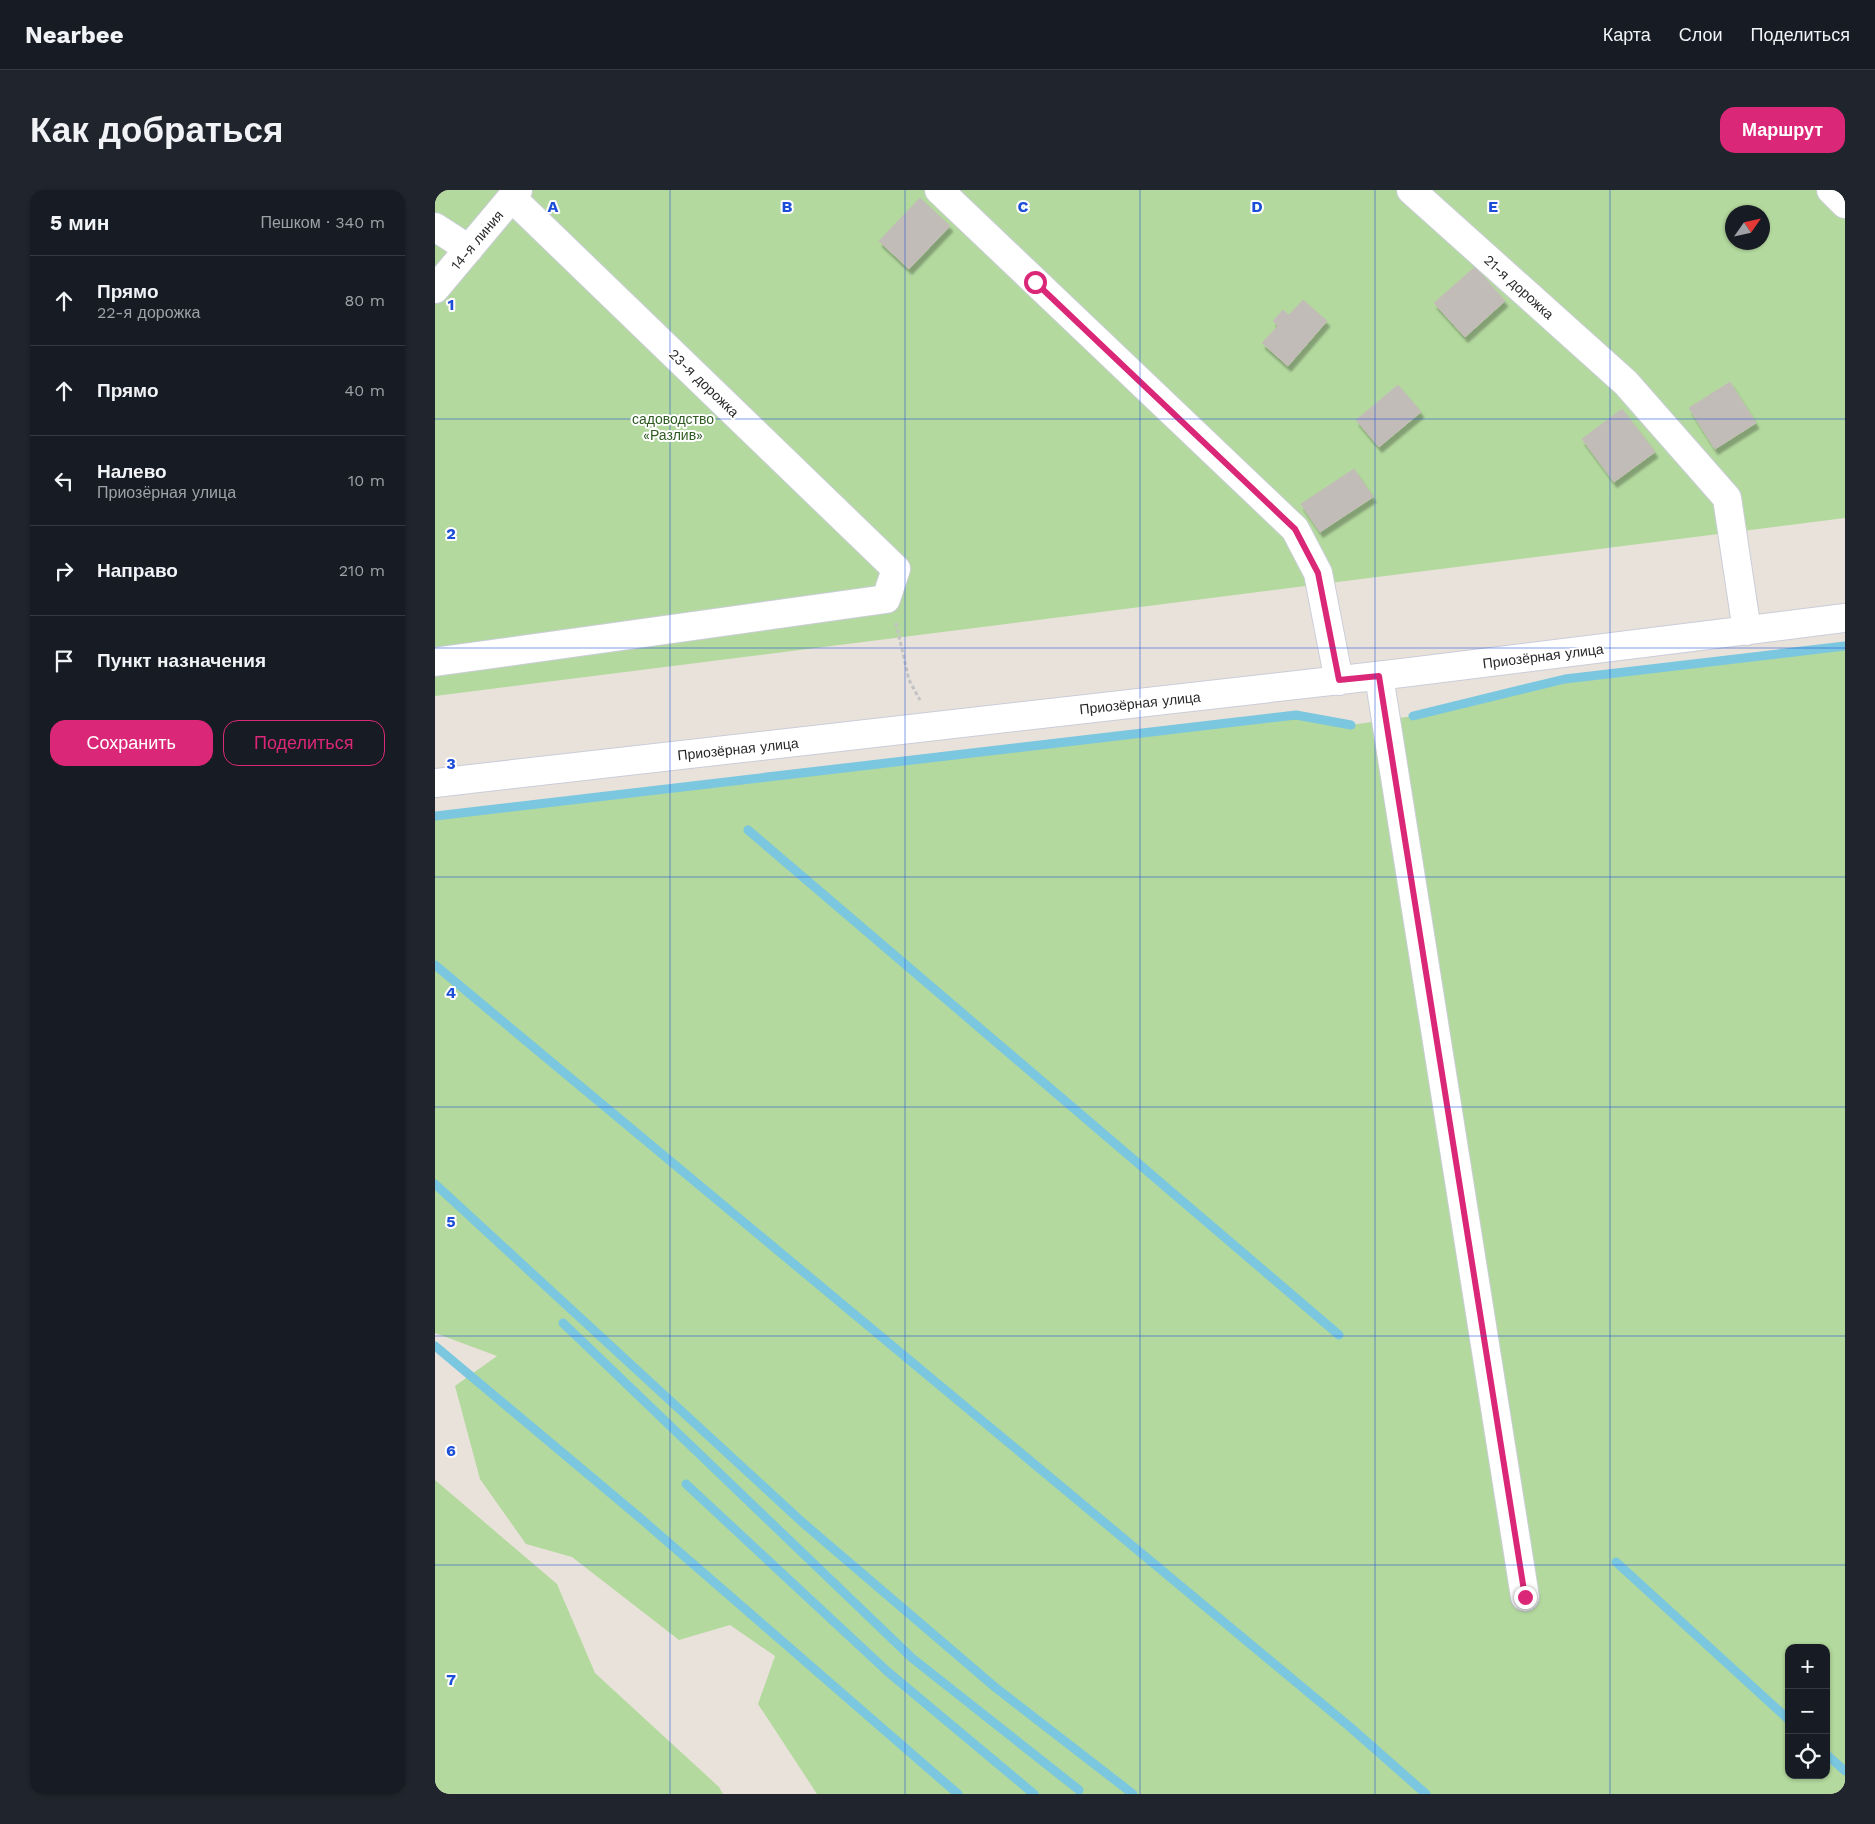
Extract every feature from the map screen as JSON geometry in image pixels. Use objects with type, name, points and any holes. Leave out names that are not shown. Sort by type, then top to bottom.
[{"type":"street","points":[[939,190],[1295,529],[1318,573],[1339,680]]},
{"type":"street","name":"21-я дорожка","points":[[1411,190],[1626,383],[1727,498],[1747,631]]},
{"type":"street","points":[[1831,190],[1845,204]]},
{"type":"street","name":"14-я линия","points":[[435,289],[515,194]]},
{"type":"street","name":"23-я дорожка","points":[[515,194],[896,569],[886,599]]},
{"type":"street","points":[[435,227],[469,249]]},
{"type":"street","points":[[435,662],[886,599]]},
{"type":"street","name":"Приозёрная улица","points":[[435,783],[1379,676],[1845,618]]},
{"type":"street","points":[[1379,676],[1525,1597]]},
{"type":"path","points":[[886,599],[894,615],[909,680],[922,703]]},
{"type":"green space","name":"садоводство «Разлив»","points":[[435,190],[1845,190],[1845,518],[435,696]]},
{"type":"green space","points":[[1845,646],[1845,1794],[817,1794],[758,1704],[775,1656],[730,1625],[679,1640],[572,1557],[526,1544],[480,1479],[455,1386],[497,1356],[435,1333],[435,816],[1296,715],[1351,725],[1413,716],[1565,679]]},
{"type":"green space","points":[[435,1480],[557,1584],[595,1673],[719,1787],[723,1794],[435,1794]]},
{"type":"building","points":[[920,198],[950,226],[909,269],[879,241]]},
{"type":"building","points":[[1475,267],[1505,301],[1465,337],[1434,303]]},
{"type":"building","points":[[1303,300],[1327,321],[1288,366],[1262,343],[1278,326],[1273,321],[1283,310],[1289,315]]},
{"type":"building","points":[[1730,382],[1756,423],[1715,449],[1689,408]]},
{"type":"building","points":[[1398,385],[1421,412],[1379,447],[1356,420]]},
{"type":"building","points":[[1622,409],[1655,452],[1614,482],[1582,439]]},
{"type":"building","points":[[1354,469],[1373,497],[1320,532],[1301,504]]},
{"type":"waterway","points":[[1413,716],[1565,679],[1845,646]]},
{"type":"waterway","points":[[435,816],[1296,715],[1351,725]]},
{"type":"waterway","points":[[748,830],[1339,1335]]},
{"type":"waterway","points":[[435,965],[1350,1727],[1426,1794]]},
{"type":"waterway","points":[[435,1184],[802,1522],[996,1688],[1133,1794]]},
{"type":"waterway","points":[[563,1323],[912,1658],[1079,1790]]},
{"type":"waterway","points":[[435,1346],[639,1517],[958,1794]]},
{"type":"waterway","points":[[686,1484],[888,1672],[1034,1794]]},
{"type":"waterway","points":[[1616,1562],[1785,1716]]},
{"type":"waterway","points":[[1830,1758],[1845,1771]]},
{"type":"route","points":[[1035,282],[1295,529],[1318,573],[1339,680],[1379,676],[1525,1597]]}]
